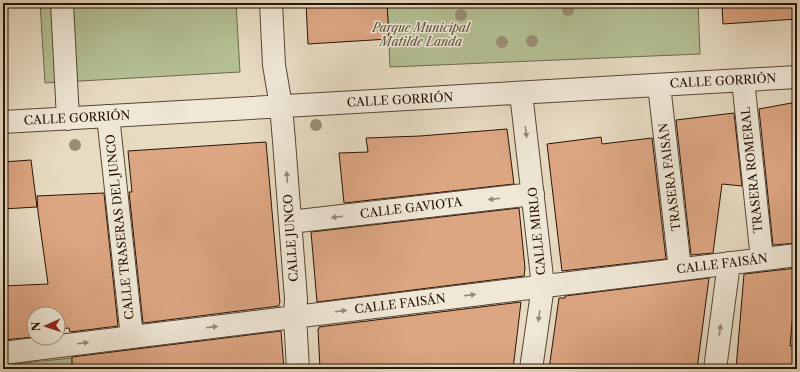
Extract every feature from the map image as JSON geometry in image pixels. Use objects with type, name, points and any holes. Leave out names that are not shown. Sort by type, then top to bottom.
[{"type":"street","points":[[62,3],[68,118]]},
{"type":"street","name":"CALLE JUNCO","points":[[271,3],[274,65],[281,106],[296,299],[295,317],[298,369]]},
{"type":"street","name":"CALLE GORRIÓN","points":[[3,122],[797,77]]},
{"type":"street","name":"TRASERA ROMERAL","points":[[743,80],[762,259]]},
{"type":"street","name":"TRASERA FAISÁN","points":[[659,85],[680,269]]},
{"type":"street","name":"CALLE MIRLO","points":[[521,93],[544,286],[532,369]]},
{"type":"street","name":"CALLE TRASERAS DEL JUNCO","points":[[108,116],[132,337]]},
{"type":"street","name":"CALLE GAVIOTA","points":[[290,222],[533,194]]},
{"type":"street","name":"CALLE FAISÁN","points":[[3,353],[797,255]]},
{"type":"street","points":[[715,369],[730,263]]},
{"type":"green space","points":[[40,3],[236,3],[240,72],[45,83]]},
{"type":"green space","name":"Parque Municipal Matilde Landa","points":[[387,3],[698,3],[700,54],[390,67]]},
{"type":"green space","points":[[72,358],[72,369],[3,369],[3,365]]},
{"type":"building","points":[[306,3],[387,3],[389,39],[308,44]]},
{"type":"building","points":[[722,3],[797,3],[797,19],[723,24]]},
{"type":"building","points":[[797,102],[797,243],[773,245],[759,109]]},
{"type":"building","points":[[734,113],[742,186],[722,184],[713,253],[691,255],[676,120]]},
{"type":"building","points":[[507,129],[514,184],[344,203],[339,153],[368,152],[366,138],[420,136]]},
{"type":"building","points":[[601,137],[602,144],[652,138],[666,259],[562,271],[547,144]]},
{"type":"building","points":[[266,142],[280,303],[279,306],[143,323],[129,192],[132,192],[128,151]]},
{"type":"building","points":[[31,160],[37,207],[3,209],[3,162]]},
{"type":"building","points":[[104,193],[118,326],[70,332],[69,328],[66,328],[66,306],[26,306],[26,338],[3,340],[3,286],[48,284],[37,196]]},
{"type":"building","points":[[519,208],[525,268],[524,276],[317,302],[311,232]]},
{"type":"building","points":[[797,268],[790,346],[797,345],[797,369],[736,369],[744,274]]},
{"type":"building","points":[[709,278],[697,369],[549,369],[559,298]]},
{"type":"building","points":[[521,302],[513,369],[320,369],[319,327]]},
{"type":"building","points":[[281,331],[284,369],[72,369],[72,357]]}]
